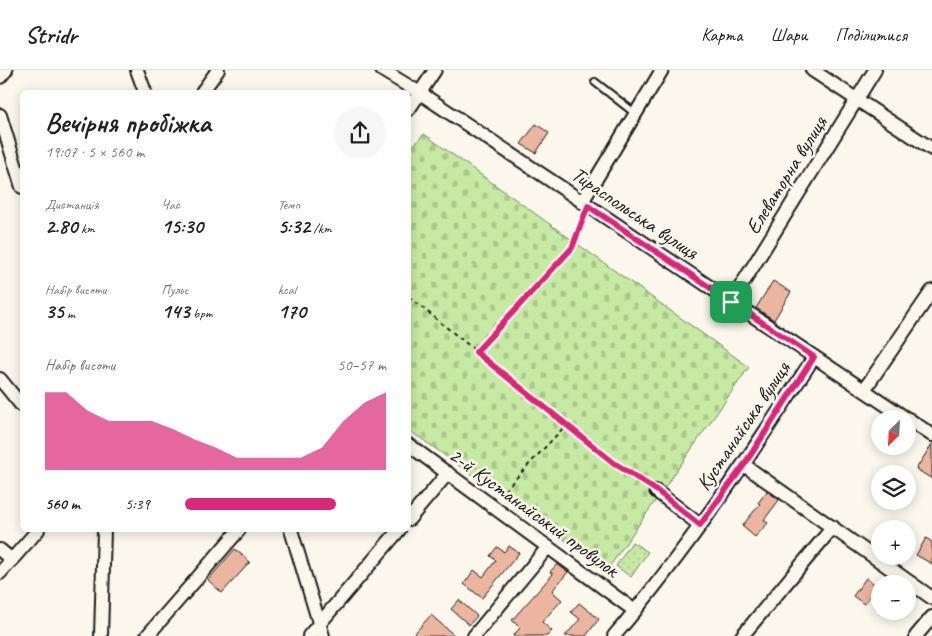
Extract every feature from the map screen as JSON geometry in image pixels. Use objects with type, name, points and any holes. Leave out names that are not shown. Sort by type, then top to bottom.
[{"type":"street","points":[[0,77],[6,70]]},
{"type":"street","points":[[137,70],[144,90]]},
{"type":"street","points":[[203,90],[218,70]]},
{"type":"street","name":"Тираспольська вулиця","points":[[382,70],[894,410]]},
{"type":"street","points":[[411,106],[435,70]]},
{"type":"street","points":[[585,204],[662,70]]},
{"type":"street","points":[[812,70],[932,149]]},
{"type":"street","name":"Елеваторна вулиця","points":[[731,302],[876,70]]},
{"type":"street","points":[[0,115],[20,180]]},
{"type":"street","points":[[864,390],[931,295]]},
{"type":"street","name":"Кустанайська вулиця","points":[[614,636],[635,611],[744,465],[814,357]]},
{"type":"street","points":[[0,379],[20,404]]},
{"type":"street","name":"Тираспольська вулиця","points":[[916,425],[932,435]]},
{"type":"street","name":"2-й Кустанайський провулок","points":[[411,446],[635,611]]},
{"type":"street","points":[[744,465],[932,598]]},
{"type":"street","points":[[411,517],[448,472]]},
{"type":"street","points":[[656,490],[700,525]]},
{"type":"street","points":[[742,636],[833,527]]},
{"type":"street","points":[[0,573],[36,532]]},
{"type":"street","points":[[102,636],[104,532]]},
{"type":"street","points":[[147,636],[237,532]]},
{"type":"street","points":[[292,532],[321,630]]},
{"type":"street","points":[[309,636],[321,630],[397,532]]},
{"type":"street","points":[[474,636],[548,547]]},
{"type":"street","points":[[0,550],[12,560]]},
{"type":"street","points":[[916,636],[932,617]]},
{"type":"lane","points":[[595,82],[636,114]]},
{"type":"path","points":[[476,352],[572,248],[585,204]]},
{"type":"path","points":[[411,299],[614,463],[656,490]]},
{"type":"path","points":[[505,490],[566,424]]},
{"type":"green space","points":[[424,134],[749,367],[607,570],[411,431],[411,148]]},
{"type":"green space","points":[[632,542],[648,552],[631,577],[616,566]]},
{"type":"building","points":[[536,124],[549,133],[536,153],[521,144]]},
{"type":"building","points":[[773,281],[791,292],[774,320],[756,308]]},
{"type":"building","points":[[932,444],[932,479],[916,469]]},
{"type":"building","points":[[767,491],[779,500],[764,520],[768,523],[755,537],[742,526],[760,504],[758,503]]},
{"type":"building","points":[[926,538],[932,542],[932,564],[916,555]]},
{"type":"building","points":[[509,546],[519,553],[482,598],[464,584],[474,570],[483,577],[496,560],[490,556],[497,547],[504,552]]},
{"type":"building","points":[[235,549],[250,562],[222,593],[208,580]]},
{"type":"building","points":[[557,564],[568,572],[552,591],[562,600],[542,622],[552,631],[547,636],[513,636],[520,628],[512,620],[553,574],[550,572]]},
{"type":"building","points":[[866,578],[871,582],[871,594],[864,604],[853,596]]},
{"type":"building","points":[[459,600],[477,616],[469,625],[451,609]]},
{"type":"building","points":[[579,603],[599,619],[586,636],[565,636],[580,619],[571,612]]},
{"type":"building","points":[[431,615],[455,636],[412,636]]},
{"type":"route","points":[[588,206],[731,302],[814,357],[744,465],[700,525],[656,490],[614,463],[476,352],[572,248],[588,206]]}]
